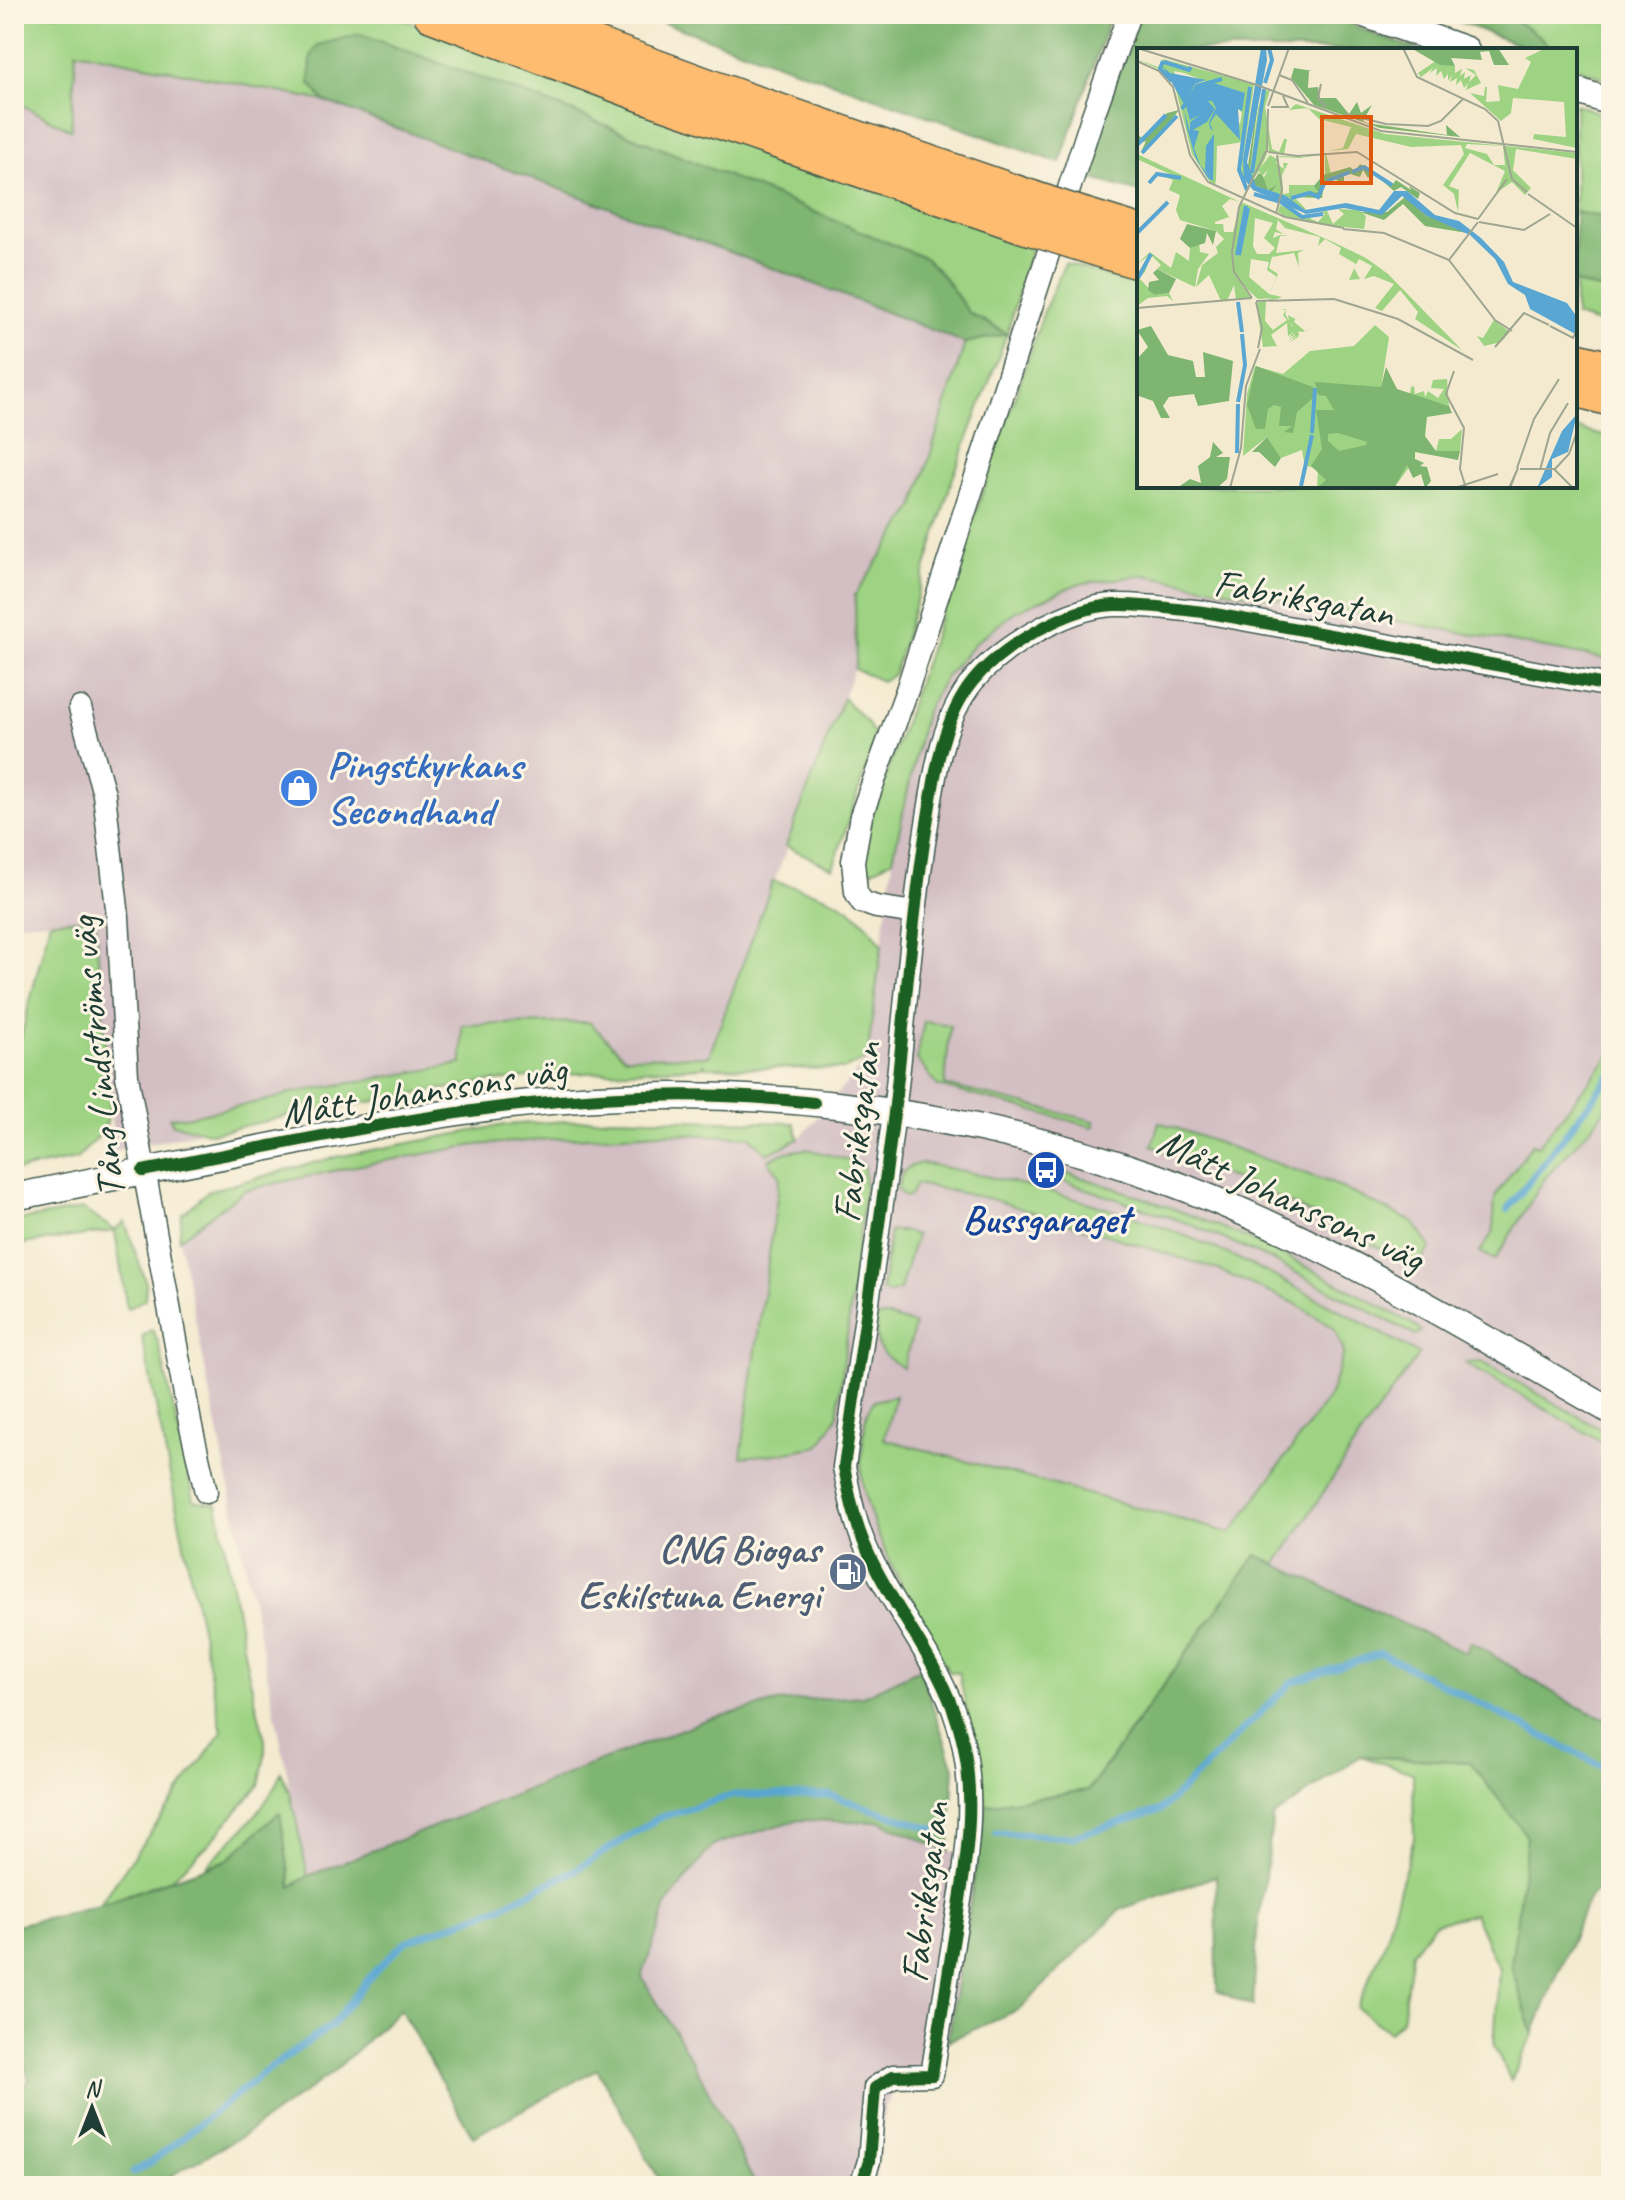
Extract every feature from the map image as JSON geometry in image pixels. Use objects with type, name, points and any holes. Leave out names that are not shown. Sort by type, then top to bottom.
[{"type":"highway","points":[[432,14],[659,100],[1079,228],[1137,260]]},
{"type":"highway","points":[[509,14],[741,99],[1028,212]]},
{"type":"highway","points":[[1079,228],[1137,233]]},
{"type":"highway","points":[[1577,362],[1611,370]]},
{"type":"highway","points":[[1577,389],[1611,398]]},
{"type":"street","points":[[915,913],[876,907],[862,902],[856,892],[853,861],[861,816],[907,690],[1091,121],[1129,14]]},
{"type":"street","points":[[1364,14],[1460,48]]},
{"type":"street","points":[[1577,91],[1611,102]]},
{"type":"street","name":"Fabriksgatan","points":[[861,2186],[869,2161],[875,2088],[893,2076],[932,2075],[968,1851],[970,1798],[961,1729],[952,1706],[864,1544],[844,1467],[894,1114],[915,913],[934,782],[942,746],[961,699],[974,680],[1016,644],[1062,619],[1110,605],[1204,612],[1611,686]]},
{"type":"street","name":"Tång Lindströms väg","points":[[80,708],[104,794],[118,917],[127,1076],[190,1422],[206,1492]]},
{"type":"street","name":"Mått Johanssons väg","points":[[14,1197],[442,1114],[573,1100],[727,1097],[790,1100],[1000,1133],[1155,1177],[1231,1207],[1373,1276],[1611,1411]]},
{"type":"shaded area","points":[[76,51],[324,101],[965,343],[914,507],[855,595],[856,663],[705,1067],[569,1065],[445,1079],[114,1151],[95,919],[14,923],[14,101],[71,129]]},
{"type":"shaded area","points":[[1145,575],[1611,660],[1611,1721],[1572,1704],[1471,1643],[1465,1653],[1256,1555],[986,1805],[959,1673],[920,1669],[863,1696],[777,1702],[705,1720],[308,1876],[179,1239],[245,1190],[476,1145],[661,1133],[799,1139],[867,1059],[893,859],[925,712],[946,676],[975,643],[1014,612],[1077,584]]},
{"type":"shaded area","points":[[797,1820],[882,1822],[978,1862],[948,2041],[904,2078],[885,2107],[875,2186],[756,2186],[696,2067],[642,1977],[667,1903],[713,1845]]},
{"type":"green space","points":[[14,14],[387,14],[1034,237],[1007,334],[951,483],[894,674],[882,681],[854,669],[855,595],[914,507],[965,343],[1006,333],[969,313],[943,276],[925,258],[571,111],[360,34],[310,83],[324,101],[76,51],[71,130],[14,101]]},
{"type":"green space","points":[[639,14],[1111,14],[1060,163]]},
{"type":"green space","points":[[1138,14],[1329,14],[1414,48],[1137,48],[1137,191],[1083,176]]},
{"type":"green space","points":[[1440,14],[1505,14],[1550,46],[1526,48]]},
{"type":"green space","points":[[1505,14],[1611,14],[1611,81],[1577,68],[1577,48],[1550,48],[1538,35]]},
{"type":"green space","points":[[360,34],[571,111],[925,258],[943,276],[969,313],[1007,334],[965,343],[324,101],[310,83],[311,56],[318,45]]},
{"type":"green space","points":[[1577,105],[1611,117],[1611,219],[1577,212]]},
{"type":"green space","points":[[1577,212],[1611,219],[1611,292],[1577,284]]},
{"type":"green space","points":[[1065,263],[1137,285],[1137,488],[1577,488],[1577,429],[1611,438],[1611,660],[1145,575],[1077,584],[1014,612],[975,643],[946,676],[925,712],[893,859],[866,874],[864,841],[1044,311]]},
{"type":"green space","points":[[1577,284],[1611,292],[1611,327],[1577,317]]},
{"type":"green space","points":[[843,698],[867,722],[876,738],[833,868],[786,846]]},
{"type":"green space","points":[[773,881],[835,900],[859,916],[882,944],[867,1059],[845,1069],[705,1067],[705,1063],[703,1067],[567,1074],[486,1082],[293,1115],[213,1133],[172,1124],[170,1117],[185,1117],[291,1093],[462,1064],[462,1025],[589,1022],[625,1057],[709,1056]]},
{"type":"green space","points":[[95,918],[110,1105],[105,1130],[76,1159],[14,1171],[14,1065],[50,921]]},
{"type":"green space","points":[[924,1021],[950,1025],[945,1085],[1094,1121],[1094,1127],[938,1086],[917,1059]]},
{"type":"green space","points":[[1611,1054],[1611,1100],[1595,1123],[1545,1178],[1495,1260],[1480,1252],[1494,1231],[1496,1195],[1532,1144],[1538,1146]]},
{"type":"green space","points":[[614,1118],[794,1123],[799,1139],[767,1154],[751,1137],[661,1133],[476,1145],[245,1190],[179,1239],[182,1215],[208,1191],[336,1157],[504,1125]]},
{"type":"green space","points":[[1159,1122],[1329,1182],[1413,1222],[1431,1247],[1418,1267],[1267,1192],[1152,1146]]},
{"type":"green space","points":[[807,1149],[864,1164],[865,1188],[837,1417],[819,1446],[741,1457],[780,1176],[768,1160],[786,1152]]},
{"type":"green space","points":[[922,1163],[1099,1206],[1191,1238],[1323,1301],[1419,1354],[1362,1433],[1276,1565],[1256,1555],[1088,1790],[986,1805],[959,1673],[949,1672],[895,1572],[871,1516],[861,1463],[865,1421],[871,1405],[874,1401],[895,1396],[884,1439],[1231,1533],[1330,1395],[1344,1352],[1334,1328],[1294,1303],[1216,1269],[991,1199],[916,1184],[910,1196],[905,1197],[897,1190],[902,1175],[907,1168]]},
{"type":"green space","points":[[1057,1170],[1168,1206],[1249,1239],[1326,1277],[1421,1331],[1415,1335],[1274,1261],[1190,1224],[1055,1178]]},
{"type":"green space","points":[[82,1209],[115,1230],[125,1222],[146,1283],[145,1299],[127,1309],[115,1231],[14,1245],[14,1221]]},
{"type":"green space","points":[[890,1231],[916,1235],[900,1290],[888,1294],[882,1290]]},
{"type":"green space","points":[[886,1316],[915,1325],[903,1368],[883,1353],[877,1342],[877,1317]]},
{"type":"green space","points":[[152,1329],[158,1341],[194,1500],[217,1504],[247,1667],[265,1740],[265,1756],[259,1785],[208,1845],[171,1879],[99,1905],[222,1732],[142,1337]]},
{"type":"green space","points":[[1482,1362],[1611,1435],[1611,1447],[1465,1363]]},
{"type":"green space","points":[[1256,1555],[1465,1653],[1471,1642],[1572,1704],[1611,1721],[1611,1875],[1588,1899],[1533,2034],[1511,1966],[1527,1836],[1470,1762],[1360,1756],[1273,1817],[1257,1932],[1253,2006],[1217,1991],[1216,1876],[1121,1909],[1020,2009],[948,2041],[986,1805],[1089,1790]]},
{"type":"green space","points":[[920,1669],[954,1768],[949,1852],[882,1822],[797,1820],[713,1845],[667,1903],[642,1977],[696,2067],[756,2186],[663,2186],[597,2069],[473,2137],[400,2009],[332,2073],[244,2135],[152,2186],[14,2186],[14,2098],[29,2080],[14,2031],[14,1929],[17,1925],[99,1905],[227,1860],[280,1812],[291,1887],[308,1876],[705,1720],[777,1702],[863,1696]]},
{"type":"green space","points":[[1360,1756],[1471,1762],[1528,1836],[1511,1966],[1533,2034],[1511,2081],[1494,2046],[1499,1970],[1474,1914],[1435,1923],[1412,1952],[1402,2020],[1389,2032],[1357,2008],[1384,1945],[1414,1838],[1413,1773]]},
{"type":"green space","points":[[281,1772],[290,1792],[308,1876],[291,1887],[279,1813],[227,1860],[205,1867],[258,1811]]},
{"type":"waterway","points":[[1508,1209],[1611,1075]]},
{"type":"waterway","points":[[996,1833],[1072,1837],[1161,1810],[1292,1682],[1381,1653],[1611,1771]]},
{"type":"waterway","points":[[133,2173],[154,2160],[270,2068],[331,2026],[375,1971],[405,1942],[500,1907],[574,1871],[658,1818],[734,1795],[829,1795],[943,1832]]},
{"type":"cycle path","points":[[861,2186],[869,2161],[875,2088],[893,2076],[932,2075],[964,1875],[969,1820],[967,1764],[953,1709],[933,1666],[864,1543],[844,1467],[894,1113],[921,865],[940,752],[953,715],[973,681],[1018,642],[1077,613],[1114,605],[1204,612],[1611,686]]},
{"type":"cycle path","points":[[143,1171],[393,1123],[560,1101],[644,1096],[729,1096],[814,1103]]},
{"type":"place","name":"Pingstkyrkans Secondhand","points":[[299,788]]},
{"type":"place","name":"Bussgaraget","points":[[1046,1170]]},
{"type":"place","name":"CNG Biogas Eskilstuna Energi","points":[[848,1572]]}]
